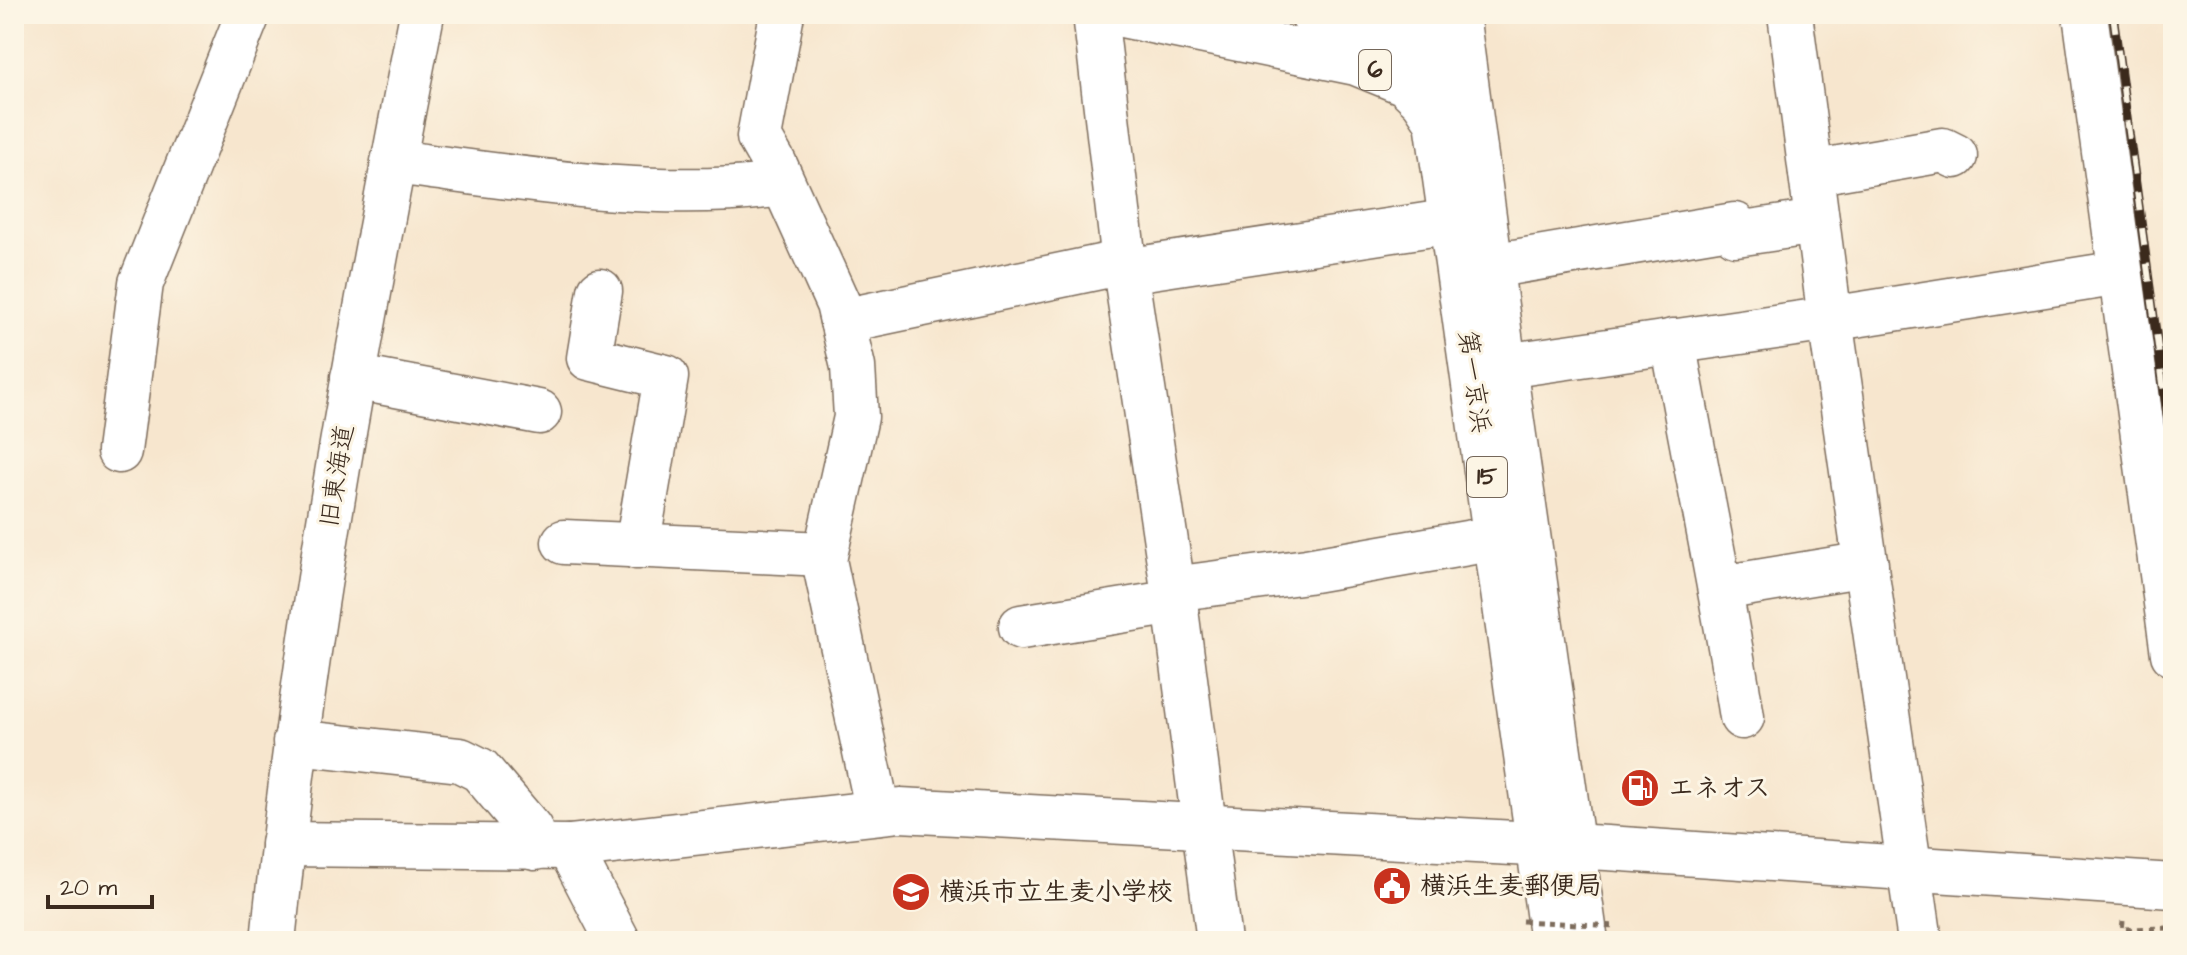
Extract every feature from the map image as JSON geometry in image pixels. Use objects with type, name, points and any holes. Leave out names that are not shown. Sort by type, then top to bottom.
[{"type":"main road","points":[[119,451],[141,283],[248,14]]},
{"type":"main road","name":"旧東海道","points":[[273,941],[295,742],[353,377],[422,14]]},
{"type":"main road","points":[[782,14],[759,137],[838,304],[853,367],[856,417],[824,560],[878,812]]},
{"type":"main road","points":[[1095,14],[1124,266],[1174,596],[1219,941]]},
{"type":"main road","name":"6","points":[[1117,14],[1305,32],[1427,27],[1445,64],[1468,89]]},
{"type":"main road","points":[[1790,14],[1830,319],[1920,941]]},
{"type":"main road","points":[[2085,14],[2173,654]]},
{"type":"main road","name":"第一京浜","points":[[1427,27],[1435,118],[1496,538],[1555,845],[1600,933]]},
{"type":"main road","name":"6","points":[[1305,32],[1405,83],[1423,100],[1435,118]]},
{"type":"main road","name":"第一京浜","points":[[1468,89],[1504,366],[1555,845],[1537,931]]},
{"type":"main road","points":[[1811,173],[1943,150],[1955,156]]},
{"type":"main road","points":[[393,162],[612,188],[737,190],[783,184]]},
{"type":"main road","points":[[842,321],[1124,266],[1452,221]]},
{"type":"main road","points":[[1490,266],[1735,225],[1736,234],[1817,222]]},
{"type":"main road","points":[[1504,366],[2120,273]]},
{"type":"main road","points":[[600,291],[589,358],[666,377],[637,547]]},
{"type":"main road","points":[[1673,341],[1690,442],[1721,588],[1742,717]]},
{"type":"main road","points":[[353,377],[539,412]]},
{"type":"main road","points":[[1021,627],[1496,538]]},
{"type":"main road","points":[[564,542],[825,554]]},
{"type":"main road","points":[[1721,588],[1866,564]]},
{"type":"main road","points":[[295,742],[460,760],[480,770],[530,829],[552,847],[618,941]]},
{"type":"main road","points":[[283,844],[552,847],[900,810],[1555,845],[2168,886]]},
{"type":"path","points":[[1537,931],[1600,933]]},
{"type":"railway","points":[[2113,14],[2173,458]]},
{"type":"place","name":"エネオス","points":[[1640,788]]},
{"type":"place","name":"横浜生麦郵便局","points":[[1392,886]]},
{"type":"place","name":"横浜市立生麦小学校","points":[[911,892]]}]
